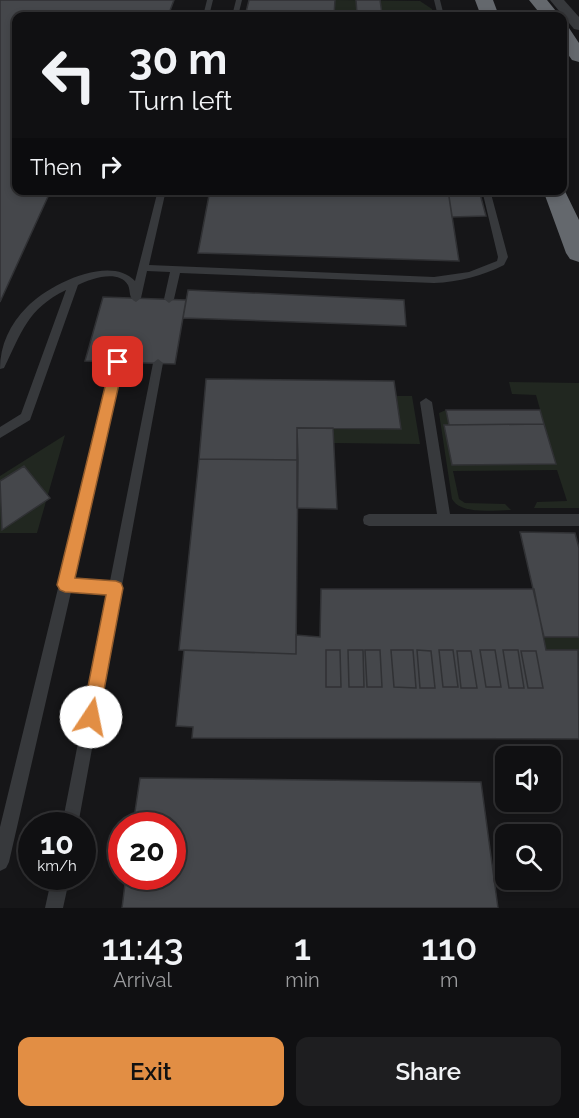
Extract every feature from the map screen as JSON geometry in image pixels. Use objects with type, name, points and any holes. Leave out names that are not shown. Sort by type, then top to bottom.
[{"type":"highway","points":[[538,0],[548,12]]},
{"type":"highway","points":[[567,39],[579,56]]},
{"type":"highway","points":[[557,195],[579,253]]},
{"type":"street","points":[[557,0],[579,26]]},
{"type":"lane","points":[[0,365],[14,331],[37,303],[74,281],[104,273],[121,273],[131,282],[136,298],[161,195]]},
{"type":"lane","points":[[143,268],[434,280],[462,279],[501,263],[503,257],[487,195]]},
{"type":"lane","points":[[169,299],[176,269]]},
{"type":"lane","points":[[0,432],[26,417],[74,281]]},
{"type":"lane","points":[[0,862],[118,362]]},
{"type":"lane","points":[[73,812],[158,363]]},
{"type":"lane","points":[[426,402],[444,520]]},
{"type":"lane","points":[[369,520],[444,520],[526,514],[579,520]]},
{"type":"lane","points":[[65,585],[116,588]]},
{"type":"lane","points":[[54,908],[58,890]]},
{"type":"shaded area","points":[[335,0],[420,1],[433,12],[334,12]]},
{"type":"shaded area","points":[[509,382],[579,383],[579,508],[534,508],[537,502],[567,501],[557,470],[453,471],[459,499],[465,503],[505,504],[511,510],[470,510],[456,504],[452,499],[439,413],[446,410],[449,425],[444,425],[452,465],[555,463],[536,395],[512,394]]},
{"type":"shaded area","points":[[396,396],[412,396],[420,444],[334,443],[333,428]]},
{"type":"shaded area","points":[[65,435],[37,533],[0,533],[0,476]]},
{"type":"shaded area","points":[[544,637],[579,637],[579,655],[578,650],[546,650]]},
{"type":"building","points":[[0,0],[174,0],[170,12],[12,12],[12,195],[49,195],[0,302]]},
{"type":"building","points":[[249,0],[335,0],[334,12],[246,12]]},
{"type":"building","points":[[356,0],[380,0],[382,12],[357,12]]},
{"type":"building","points":[[209,195],[449,195],[459,261],[198,253]]},
{"type":"building","points":[[449,195],[480,195],[486,216],[452,217]]},
{"type":"building","points":[[188,290],[404,300],[406,326],[183,318]]},
{"type":"building","points":[[103,297],[186,300],[175,364],[85,361]]},
{"type":"building","points":[[206,379],[394,381],[401,429],[297,428],[298,460],[199,459]]},
{"type":"building","points":[[446,410],[540,410],[544,424],[449,425]]},
{"type":"building","points":[[544,424],[556,464],[452,465],[444,425]]},
{"type":"building","points":[[297,428],[333,428],[337,509],[297,508]]},
{"type":"building","points":[[199,459],[298,460],[296,654],[179,650]]},
{"type":"building","points":[[24,466],[50,498],[2,530],[0,481]]},
{"type":"building","points":[[520,532],[575,533],[579,548],[579,637],[544,637]]},
{"type":"building","points":[[321,589],[534,589],[546,650],[578,650],[579,739],[192,738],[193,727],[176,726],[184,650],[296,654],[296,635],[320,637]]},
{"type":"building","points":[[326,650],[340,650],[341,687],[326,687]]},
{"type":"building","points":[[348,650],[363,650],[364,687],[349,687]]},
{"type":"building","points":[[365,650],[380,650],[382,687],[367,687]]},
{"type":"building","points":[[391,650],[413,650],[416,688],[394,687]]},
{"type":"building","points":[[417,650],[431,651],[435,688],[420,688]]},
{"type":"building","points":[[439,650],[453,650],[458,687],[443,687]]},
{"type":"building","points":[[480,650],[495,650],[501,687],[486,687]]},
{"type":"building","points":[[503,650],[518,650],[524,688],[509,688]]},
{"type":"building","points":[[457,651],[471,651],[477,688],[461,688]]},
{"type":"building","points":[[521,651],[536,651],[543,688],[528,688]]},
{"type":"building","points":[[140,778],[481,782],[498,908],[122,908],[124,890],[186,890],[186,812],[135,812]]},
{"type":"route","points":[[91,717],[116,588],[65,585],[118,362]]}]
